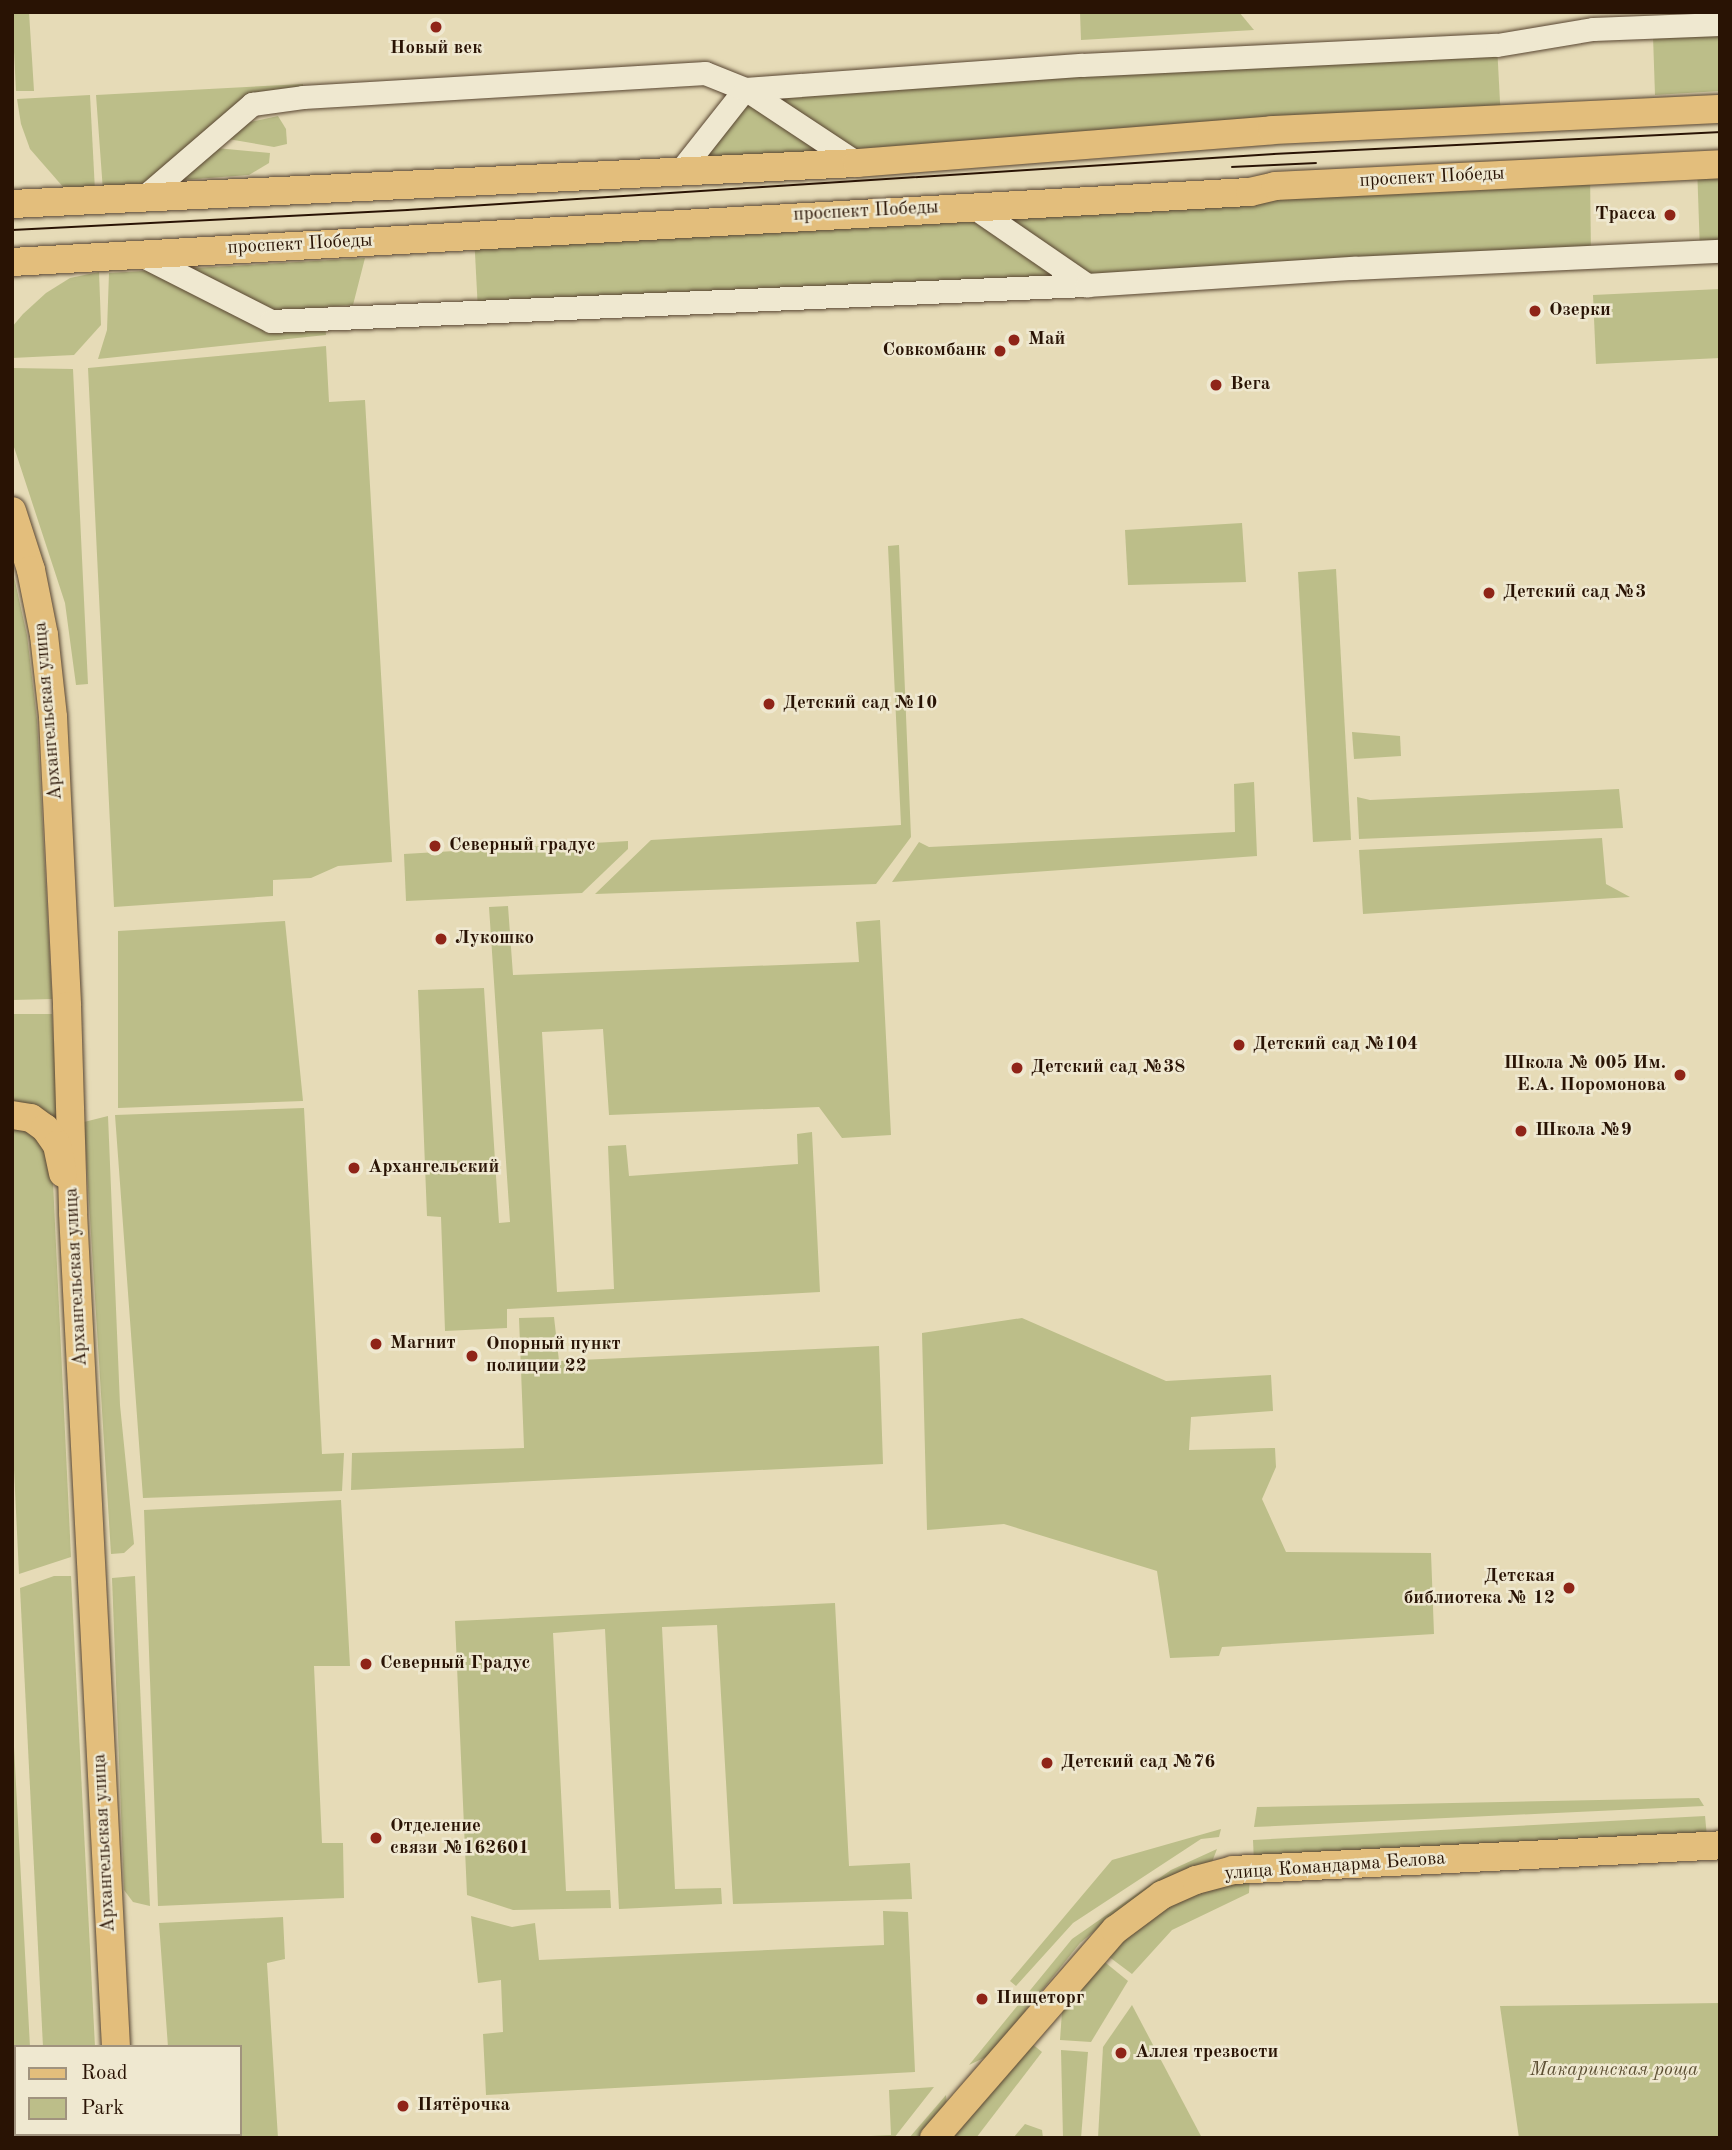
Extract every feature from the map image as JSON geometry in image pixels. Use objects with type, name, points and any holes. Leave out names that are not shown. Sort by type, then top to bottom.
[{"type":"main road","points":[[12,204],[857,163],[1272,130],[1720,109]]},
{"type":"main road","name":"проспект Победы","points":[[12,262],[1250,192],[1275,186],[1720,164]]},
{"type":"main road","name":"Архангельская улица","points":[[12,511],[31,570],[44,635],[53,717],[68,1006],[73,1213],[116,2045]]},
{"type":"main road","points":[[12,1115],[31,1118],[45,1128],[57,1145],[73,1213]]},
{"type":"main road","name":"улица Командарма Белова","points":[[934,2138],[1115,1930],[1162,1895],[1196,1880],[1233,1870],[1720,1845]]},
{"type":"street","points":[[681,170],[745,89],[1082,65],[1497,46],[1593,29],[1720,24]]},
{"type":"street","points":[[144,197],[251,104],[351,93],[675,74],[705,73],[745,89],[857,163]]},
{"type":"street","points":[[972,206],[1087,285]]},
{"type":"street","points":[[139,254],[271,321],[1087,285],[1353,268],[1720,251]]},
{"type":"green space","points":[[12,12],[29,12],[34,91],[16,91]]},
{"type":"green space","points":[[1080,12],[1239,12],[1254,30],[1081,40]]},
{"type":"green space","points":[[1720,33],[1720,91],[1655,95],[1653,36]]},
{"type":"green space","points":[[1497,45],[1501,121],[681,170],[745,89]]},
{"type":"green space","points":[[303,84],[303,97],[251,105],[149,187],[103,191],[96,95]]},
{"type":"green space","points":[[90,95],[95,191],[64,188],[30,149],[21,124],[17,99]]},
{"type":"green space","points":[[278,116],[286,129],[287,144],[274,147],[228,139],[246,123]]},
{"type":"green space","points":[[216,148],[270,153],[269,163],[249,175],[182,180]]},
{"type":"green space","points":[[1720,164],[1720,251],[1700,252],[1697,165]]},
{"type":"green space","points":[[1590,171],[1591,256],[478,311],[474,234]]},
{"type":"green space","points":[[365,258],[353,305],[324,307],[326,335],[98,359],[107,330],[109,273]]},
{"type":"green space","points":[[99,272],[101,325],[74,355],[12,358],[12,327],[23,314],[46,293],[70,278]]},
{"type":"green space","points":[[1720,289],[1720,358],[1596,364],[1593,295]]},
{"type":"green space","points":[[326,346],[329,402],[365,400],[392,862],[338,866],[311,878],[273,880],[273,896],[114,907],[88,368]]},
{"type":"green space","points":[[12,368],[73,369],[88,684],[76,685],[65,603],[13,444]]},
{"type":"green space","points":[[1242,523],[1246,582],[1128,585],[1125,530]]},
{"type":"green space","points":[[899,545],[911,837],[876,884],[595,894],[651,840],[901,825],[888,546]]},
{"type":"green space","points":[[12,568],[27,635],[37,720],[52,999],[12,1000]]},
{"type":"green space","points":[[1336,569],[1351,840],[1313,842],[1298,572]]},
{"type":"green space","points":[[1352,732],[1400,736],[1401,756],[1354,759]]},
{"type":"green space","points":[[1254,782],[1257,856],[892,882],[919,842],[929,847],[1235,832],[1234,784]]},
{"type":"green space","points":[[1619,789],[1623,828],[1359,839],[1357,797],[1370,800]]},
{"type":"green space","points":[[1602,838],[1606,884],[1630,897],[1363,914],[1359,850]]},
{"type":"green space","points":[[628,841],[628,849],[582,893],[406,901],[404,854]]},
{"type":"green space","points":[[508,906],[513,975],[859,962],[856,922],[880,920],[891,1135],[842,1138],[819,1107],[609,1115],[603,1029],[542,1032],[557,1292],[614,1289],[608,1146],[626,1145],[629,1176],[798,1164],[797,1134],[812,1132],[820,1292],[507,1309],[507,1328],[445,1331],[441,1217],[427,1216],[418,990],[484,988],[499,1223],[510,1222],[489,907]]},
{"type":"green space","points":[[285,921],[303,1101],[118,1108],[118,931]]},
{"type":"green space","points":[[12,1014],[52,1014],[59,1131],[12,1106]]},
{"type":"green space","points":[[304,1108],[322,1454],[344,1453],[342,1491],[143,1498],[115,1115]]},
{"type":"green space","points":[[108,1116],[120,1405],[134,1544],[124,1553],[111,1554],[84,1122]]},
{"type":"green space","points":[[12,1123],[32,1128],[52,1162],[71,1557],[19,1574],[12,1428]]},
{"type":"green space","points":[[554,1317],[559,1361],[879,1346],[883,1464],[351,1490],[352,1453],[524,1448],[519,1318]]},
{"type":"green space","points":[[1022,1318],[1166,1381],[1271,1375],[1273,1411],[1191,1417],[1189,1450],[1275,1448],[1276,1467],[1262,1499],[1286,1552],[1431,1553],[1434,1634],[1222,1647],[1219,1656],[1170,1658],[1157,1571],[1004,1524],[927,1530],[922,1333]]},
{"type":"green space","points":[[341,1500],[350,1666],[314,1666],[322,1843],[343,1843],[344,1898],[158,1906],[144,1510]]},
{"type":"green space","points":[[54,1576],[71,1576],[95,2045],[43,2045],[20,1588]]},
{"type":"green space","points":[[135,1576],[150,1906],[133,1902],[124,1890],[112,1578]]},
{"type":"green space","points":[[835,1603],[849,1866],[910,1863],[912,1899],[733,1904],[717,1625],[662,1627],[675,1889],[721,1888],[722,1904],[619,1909],[605,1629],[553,1633],[566,1891],[610,1890],[611,1908],[513,1910],[467,1895],[455,1621]]},
{"type":"green space","points":[[12,1709],[30,2045],[14,2045],[14,2136],[34,2138],[12,2138]]},
{"type":"green space","points":[[1699,1798],[1704,1806],[1254,1827],[1257,1807]]},
{"type":"green space","points":[[1705,1816],[1707,1837],[1254,1863],[1253,1840]]},
{"type":"green space","points":[[1221,1829],[1219,1837],[1201,1839],[1073,1923],[1016,1986],[1010,1981],[1112,1860]]},
{"type":"green space","points":[[1217,1849],[1212,1862],[1173,1875],[1132,1900],[1080,1943],[990,2055],[969,2065],[1072,1939],[1171,1870]]},
{"type":"green space","points":[[1250,1875],[1249,1893],[1172,1930],[1132,1974],[1108,1956],[1138,1923],[1187,1892]]},
{"type":"green space","points":[[883,1911],[908,1912],[915,2072],[486,2095],[483,2034],[503,2032],[501,1980],[478,1983],[471,1916],[512,1927],[535,1923],[539,1960],[884,1945]]},
{"type":"green space","points":[[283,1917],[285,1959],[267,1963],[278,2138],[175,2138],[242,2136],[242,2045],[168,2045],[159,1923]]},
{"type":"green space","points":[[1101,1959],[1128,1981],[1091,2042],[1060,2040],[1062,2012]]},
{"type":"green space","name":"Макаринская роща","points":[[1720,2003],[1720,2138],[1519,2138],[1500,2006]]},
{"type":"green space","points":[[1132,2005],[1202,2138],[1098,2138],[1103,2047]]},
{"type":"green space","points":[[1031,2043],[1042,2052],[976,2138],[950,2138]]},
{"type":"green space","points":[[1061,2050],[1088,2052],[1081,2138],[1063,2138]]},
{"type":"green space","points":[[934,2087],[894,2138],[830,2138],[891,2135],[889,2090]]},
{"type":"green space","points":[[946,2095],[947,2106],[919,2138],[909,2138]]},
{"type":"green space","points":[[1025,2124],[1042,2130],[1043,2138],[1013,2138]]},
{"type":"tram line","points":[[12,230],[407,210],[1274,154],[1720,132]]},
{"type":"tram line","points":[[1232,167],[1316,163]]},
{"type":"place","name":"Новый век","points":[[436,27]]},
{"type":"place","name":"Трасса","points":[[1670,215]]},
{"type":"place","name":"Озерки","points":[[1535,311]]},
{"type":"place","name":"Май","points":[[1014,340]]},
{"type":"place","name":"Совкомбанк","points":[[1000,351]]},
{"type":"place","name":"Вега","points":[[1216,385]]},
{"type":"place","name":"Детский сад №3","points":[[1489,593]]},
{"type":"place","name":"Детский сад №10","points":[[769,704]]},
{"type":"place","name":"Северный градус","points":[[435,846]]},
{"type":"place","name":"Лукошко","points":[[441,939]]},
{"type":"place","name":"Детский сад №104","points":[[1239,1045]]},
{"type":"place","name":"Детский сад №38","points":[[1017,1068]]},
{"type":"place","name":"Школа № 005 Им. Е.А. Поромонова","points":[[1680,1075]]},
{"type":"place","name":"Школа №9","points":[[1521,1131]]},
{"type":"place","name":"Архангельский","points":[[354,1168]]},
{"type":"place","name":"Магнит","points":[[376,1344]]},
{"type":"place","name":"Опорный пункт полиции 22","points":[[472,1356]]},
{"type":"place","name":"Детская библиотека № 12","points":[[1569,1588]]},
{"type":"place","name":"Северный Градус","points":[[366,1664]]},
{"type":"place","name":"Детский сад №76","points":[[1047,1763]]},
{"type":"place","name":"Отделение связи №162601","points":[[376,1838]]},
{"type":"place","name":"Пищеторг","points":[[982,1999]]},
{"type":"place","name":"Аллея трезвости","points":[[1121,2053]]},
{"type":"place","name":"Пятёрочка","points":[[403,2106]]}]
